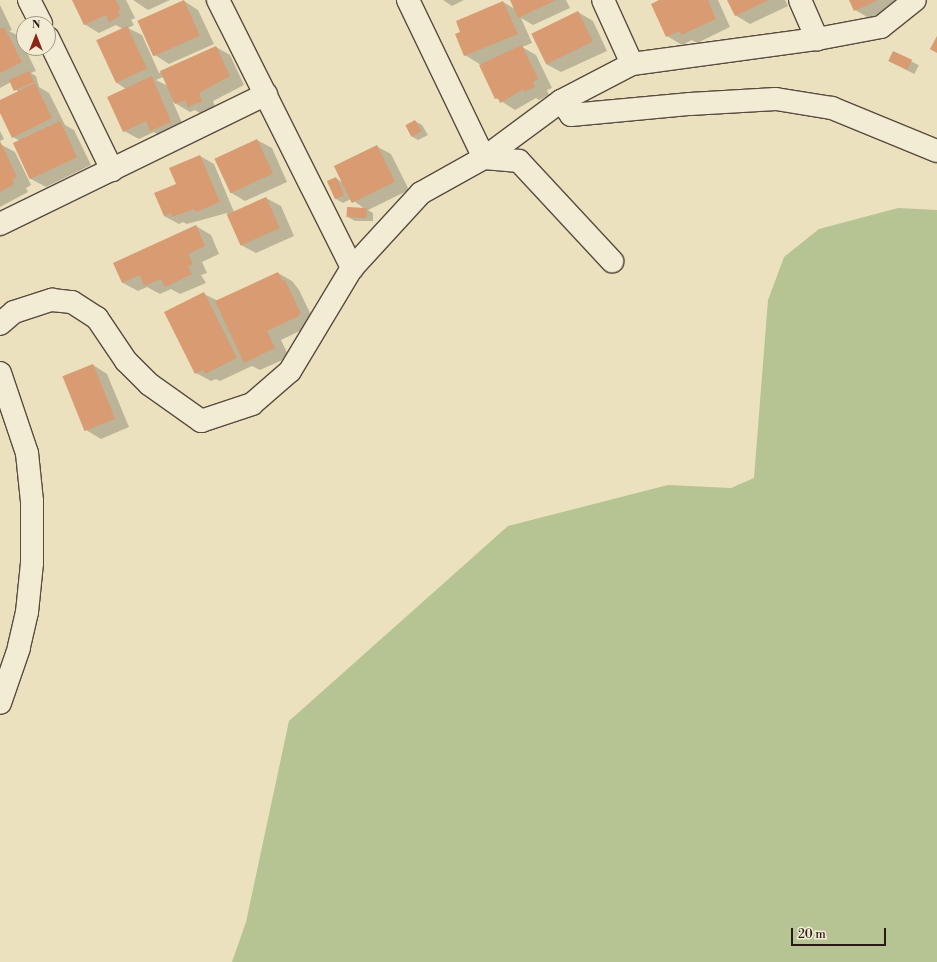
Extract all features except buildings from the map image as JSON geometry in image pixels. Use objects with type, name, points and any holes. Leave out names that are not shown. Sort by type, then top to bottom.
[{"type":"street","points":[[29,0],[37,16]]},
{"type":"street","points":[[218,0],[352,268]]},
{"type":"street","points":[[408,0],[484,158]]},
{"type":"street","points":[[603,0],[632,64]]},
{"type":"street","points":[[800,0],[817,39]]},
{"type":"street","points":[[0,324],[14,312],[52,300],[72,302],[97,318],[126,361],[149,384],[201,421],[252,404],[290,371],[352,268],[421,193],[484,158],[561,100],[632,64],[817,39],[881,27],[915,0]]},
{"type":"street","points":[[56,54],[112,170]]},
{"type":"street","points":[[0,224],[266,94]]},
{"type":"street","points":[[561,100],[571,115],[690,104],[776,100],[832,108],[937,151]]},
{"type":"street","points":[[484,158],[519,161],[612,261]]},
{"type":"street","points":[[0,373],[26,453],[32,501],[32,563],[27,612],[19,648],[0,703]]},
{"type":"green space","points":[[898,208],[937,210],[937,962],[232,962],[246,922],[289,721],[508,526],[668,485],[731,488],[754,478],[768,300],[784,257],[819,229]]}]
